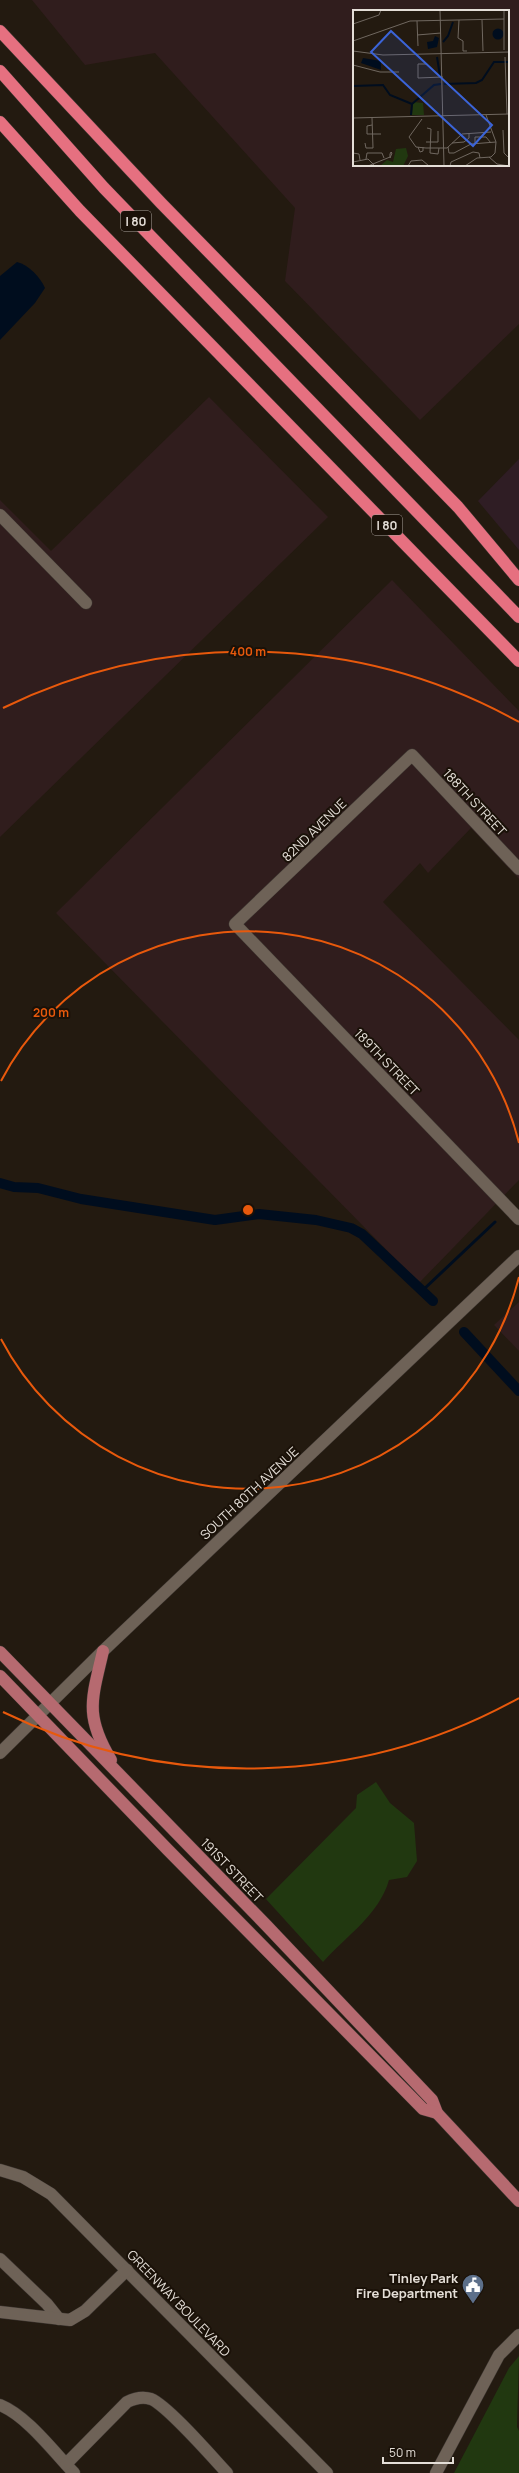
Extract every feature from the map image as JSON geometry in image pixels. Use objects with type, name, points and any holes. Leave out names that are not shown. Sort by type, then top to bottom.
[{"type":"highway","points":[[0,31],[161,203],[458,507],[519,580]]},
{"type":"highway","name":"I 80","points":[[0,71],[15,91],[104,188],[519,617]]},
{"type":"highway","name":"I 80","points":[[0,122],[80,211],[519,661]]},
{"type":"main road","points":[[103,1650],[92,1705],[93,1722],[98,1738],[118,1771]]},
{"type":"main road","name":"191ST STREET","points":[[0,1652],[118,1771],[432,2100],[437,2113],[519,2200]]},
{"type":"main road","name":"191ST STREET","points":[[0,1676],[423,2109],[437,2113]]},
{"type":"street","points":[[0,515],[86,603]]},
{"type":"street","name":"188TH STREET","points":[[412,755],[519,869]]},
{"type":"street","name":"82ND AVENUE","points":[[235,924],[412,755]]},
{"type":"street","name":"189TH STREET","points":[[235,924],[519,1219]]},
{"type":"street","name":"SOUTH 80TH AVENUE","points":[[0,1753],[103,1650],[519,1256]]},
{"type":"street","points":[[500,1274],[519,1264]]},
{"type":"street","name":"GREENWAY BOULEVARD","points":[[0,2170],[23,2177],[51,2194],[327,2473]]},
{"type":"street","points":[[0,2259],[47,2304],[59,2319]]},
{"type":"street","points":[[0,2312],[70,2320],[76,2318],[127,2270]]},
{"type":"street","points":[[436,2473],[499,2355],[519,2335]]},
{"type":"street","points":[[66,2464],[127,2402],[136,2398],[144,2397],[160,2405],[227,2473]]},
{"type":"street","points":[[0,2405],[13,2412],[24,2422],[74,2473]]},
{"type":"shaded area","points":[[32,0],[519,0],[519,324],[420,420],[285,281],[295,208],[155,53],[85,65]]},
{"type":"shaded area","points":[[209,397],[328,517],[0,837],[0,500],[51,551]]},
{"type":"shaded area","points":[[519,459],[519,550],[478,501]]},
{"type":"shaded area","points":[[392,580],[519,711],[519,879],[471,828],[428,873],[420,863],[383,902],[519,1040],[519,1180],[419,1283],[56,913]]},
{"type":"shaded area","points":[[519,1302],[519,1351],[494,1325]]},
{"type":"green space","points":[[376,1782],[390,1803],[414,1823],[417,1861],[407,1877],[389,1880],[378,1904],[370,1914],[323,1962],[266,1899],[356,1808],[357,1795]]},
{"type":"green space","points":[[519,2356],[517,2427],[519,2431],[519,2473],[454,2473],[509,2368]]},
{"type":"water","points":[[17,262],[34,272],[45,288],[35,303],[0,340],[0,276]]},
{"type":"waterway","points":[[0,1183],[14,1187],[38,1188],[81,1199],[215,1220],[259,1214],[316,1220],[351,1228],[362,1234],[433,1301]]},
{"type":"waterway","points":[[423,1290],[495,1222]]},
{"type":"waterway","points":[[464,1332],[519,1391]]},
{"type":"place","name":"Tinley Park Fire Department","points":[[473,2304]]}]
